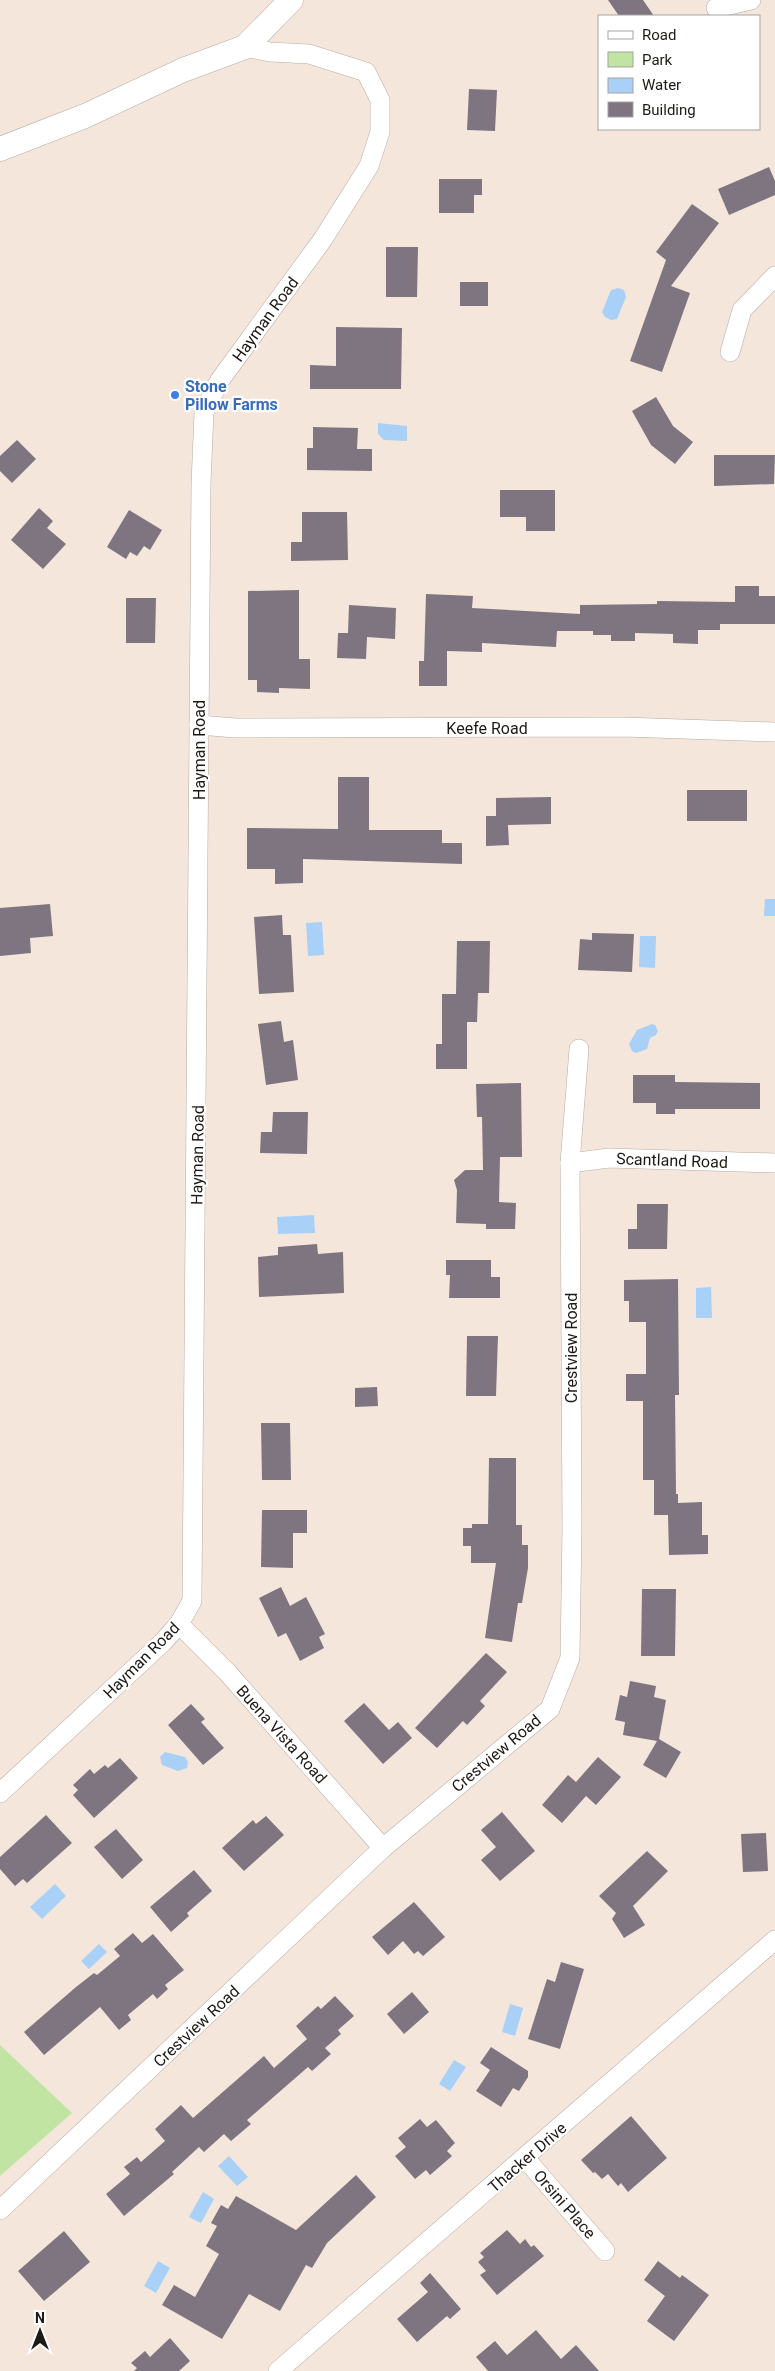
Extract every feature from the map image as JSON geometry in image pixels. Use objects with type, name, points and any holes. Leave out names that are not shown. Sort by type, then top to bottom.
[{"type":"street","points":[[0,149],[85,116],[183,70],[245,47],[291,0]]},
{"type":"street","points":[[716,8],[751,0]]},
{"type":"street","name":"Hayman Road","points":[[0,1793],[163,1642],[179,1624],[192,1601],[199,725],[204,412],[220,380],[323,239],[369,166],[380,132],[380,100],[366,72],[309,54],[270,52],[245,47]]},
{"type":"street","points":[[730,352],[742,310],[775,276]]},
{"type":"street","name":"Keefe Road","points":[[199,725],[235,728],[623,727],[775,732]]},
{"type":"street","name":"Crestview Road","points":[[0,2210],[382,1848],[550,1708],[570,1658],[572,1528],[570,1163],[579,1049]]},
{"type":"street","name":"Scantland Road","points":[[570,1163],[609,1158],[775,1163]]},
{"type":"street","name":"Buena Vista Road","points":[[179,1624],[227,1672],[382,1848]]},
{"type":"street","name":"Thacker Drive","points":[[278,2371],[775,1940]]},
{"type":"street","name":"Orsini Place","points":[[525,2158],[605,2251]]},
{"type":"green space","points":[[0,2045],[72,2113],[0,2176]]},
{"type":"water","points":[[618,288],[624,290],[626,297],[617,319],[611,320],[605,317],[602,312],[611,290]]},
{"type":"water","points":[[378,423],[407,426],[407,441],[384,440],[378,434]]},
{"type":"water","points":[[765,899],[775,899],[775,916],[764,916]]},
{"type":"water","points":[[322,922],[324,955],[308,956],[306,923]]},
{"type":"water","points":[[640,936],[656,936],[655,968],[639,967]]},
{"type":"water","points":[[652,1024],[655,1025],[658,1031],[656,1035],[650,1038],[647,1049],[636,1053],[632,1051],[629,1044],[637,1030]]},
{"type":"water","points":[[314,1215],[315,1233],[278,1234],[277,1217]]},
{"type":"water","points":[[711,1287],[712,1318],[696,1318],[696,1288]]},
{"type":"water","points":[[165,1752],[185,1757],[188,1762],[187,1768],[178,1771],[162,1765],[160,1757]]},
{"type":"water","points":[[55,1884],[66,1896],[42,1919],[30,1907]]},
{"type":"water","points":[[99,1944],[107,1952],[89,1969],[81,1961]]},
{"type":"water","points":[[510,2004],[523,2008],[515,2036],[502,2032]]},
{"type":"water","points":[[454,2060],[466,2067],[450,2091],[439,2084]]},
{"type":"water","points":[[229,2156],[248,2177],[237,2186],[218,2166]]},
{"type":"water","points":[[203,2192],[214,2199],[201,2223],[189,2217]]},
{"type":"water","points":[[158,2261],[170,2268],[156,2293],[144,2286]]},
{"type":"building","points":[[608,0],[643,0],[653,15],[618,15]]},
{"type":"building","points":[[469,89],[497,90],[495,131],[467,130]]},
{"type":"building","points":[[769,167],[775,181],[775,195],[729,215],[718,189]]},
{"type":"building","points":[[439,179],[482,179],[482,195],[474,195],[474,213],[439,213]]},
{"type":"building","points":[[692,204],[719,223],[671,286],[690,293],[662,372],[630,361],[666,260],[656,252]]},
{"type":"building","points":[[386,247],[418,247],[417,297],[386,297]]},
{"type":"building","points":[[460,282],[488,282],[488,306],[460,306]]},
{"type":"building","points":[[336,327],[402,328],[401,389],[310,389],[310,365],[336,366]]},
{"type":"building","points":[[656,397],[673,426],[693,442],[675,464],[651,445],[632,411]]},
{"type":"building","points":[[313,427],[358,428],[357,449],[372,449],[372,471],[307,470],[307,448],[313,448]]},
{"type":"building","points":[[17,440],[36,459],[12,483],[0,471],[0,456]]},
{"type":"building","points":[[714,455],[775,455],[774,484],[714,486]]},
{"type":"building","points":[[500,490],[555,490],[555,531],[526,531],[526,517],[500,517]]},
{"type":"building","points":[[39,508],[53,521],[47,528],[66,544],[43,569],[11,540]]},
{"type":"building","points":[[129,510],[162,530],[150,550],[144,546],[137,556],[130,552],[126,559],[107,547]]},
{"type":"building","points":[[302,512],[347,512],[348,560],[291,561],[291,542],[302,542]]},
{"type":"building","points":[[735,586],[759,586],[759,596],[775,596],[775,624],[720,624],[720,630],[698,630],[698,644],[673,643],[673,634],[635,633],[635,641],[611,641],[611,635],[593,635],[593,631],[557,631],[556,647],[482,643],[482,652],[447,651],[447,686],[419,686],[419,661],[424,661],[426,594],[473,596],[472,608],[580,614],[580,605],[657,604],[657,601],[735,602]]},
{"type":"building","points":[[299,590],[299,659],[310,659],[310,689],[279,688],[279,693],[257,692],[257,680],[248,680],[248,591]]},
{"type":"building","points":[[126,598],[156,598],[155,643],[126,643]]},
{"type":"building","points":[[349,605],[396,608],[395,639],[367,637],[366,659],[337,658],[338,633],[348,633]]},
{"type":"building","points":[[338,777],[369,777],[369,830],[442,830],[442,843],[462,843],[462,864],[303,859],[303,883],[275,884],[275,869],[247,869],[247,828],[338,829]]},
{"type":"building","points":[[687,790],[747,790],[747,821],[687,821]]},
{"type":"building","points":[[551,797],[551,824],[508,825],[509,845],[486,846],[486,816],[496,816],[496,798]]},
{"type":"building","points":[[50,904],[53,936],[30,938],[31,953],[0,956],[0,908]]},
{"type":"building","points":[[282,915],[283,935],[291,935],[294,992],[259,994],[254,917]]},
{"type":"building","points":[[592,933],[634,934],[632,972],[578,970],[580,939],[592,940]]},
{"type":"building","points":[[457,941],[490,941],[489,993],[478,993],[477,1022],[467,1022],[467,1069],[436,1069],[436,1044],[442,1044],[442,994],[456,994]]},
{"type":"building","points":[[281,1021],[284,1042],[293,1040],[298,1080],[266,1085],[258,1024]]},
{"type":"building","points":[[633,1075],[675,1075],[675,1082],[760,1083],[760,1109],[675,1109],[675,1114],[656,1114],[656,1103],[633,1103]]},
{"type":"building","points":[[521,1083],[522,1157],[500,1157],[499,1202],[516,1203],[515,1229],[486,1229],[486,1224],[456,1223],[457,1190],[454,1180],[465,1170],[483,1170],[482,1117],[477,1117],[476,1084]]},
{"type":"building","points":[[273,1112],[308,1112],[307,1154],[260,1153],[261,1132],[272,1132]]},
{"type":"building","points":[[637,1204],[668,1204],[667,1249],[628,1249],[628,1229],[637,1229]]},
{"type":"building","points":[[317,1244],[318,1254],[343,1252],[344,1293],[259,1297],[258,1257],[278,1255],[278,1247]]},
{"type":"building","points":[[446,1260],[491,1260],[491,1277],[500,1277],[500,1298],[449,1298],[450,1275],[446,1275]]},
{"type":"building","points":[[678,1279],[679,1395],[675,1395],[676,1494],[678,1494],[678,1503],[702,1502],[702,1535],[708,1535],[708,1554],[669,1555],[668,1515],[654,1515],[654,1480],[643,1480],[643,1401],[626,1401],[626,1374],[646,1374],[646,1322],[629,1322],[629,1301],[624,1301],[624,1280]]},
{"type":"building","points":[[467,1336],[498,1336],[496,1396],[466,1396]]},
{"type":"building","points":[[377,1387],[378,1406],[355,1407],[355,1388]]},
{"type":"building","points":[[261,1423],[290,1423],[291,1480],[262,1480]]},
{"type":"building","points":[[489,1458],[516,1458],[516,1525],[522,1525],[522,1545],[528,1545],[528,1568],[522,1603],[518,1603],[512,1642],[485,1638],[496,1563],[471,1563],[471,1546],[463,1546],[463,1528],[472,1528],[472,1524],[488,1524]]},
{"type":"building","points":[[262,1510],[307,1510],[307,1533],[293,1533],[293,1568],[261,1567]]},
{"type":"building","points":[[281,1587],[290,1606],[306,1597],[325,1634],[319,1637],[324,1648],[300,1661],[286,1633],[278,1637],[259,1598]]},
{"type":"building","points":[[642,1589],[676,1589],[675,1656],[641,1656]]},
{"type":"building","points":[[486,1653],[507,1672],[480,1701],[485,1706],[467,1725],[463,1721],[437,1748],[415,1728]]},
{"type":"building","points":[[630,1681],[656,1686],[654,1697],[666,1700],[659,1739],[681,1752],[666,1778],[643,1765],[657,1741],[623,1735],[625,1722],[615,1720],[620,1695],[627,1697]]},
{"type":"building","points":[[364,1703],[389,1730],[398,1722],[412,1738],[383,1764],[344,1721]]},
{"type":"building","points":[[191,1704],[205,1719],[201,1722],[224,1748],[203,1765],[168,1725]]},
{"type":"building","points":[[598,1757],[621,1777],[596,1805],[586,1796],[562,1823],[542,1805],[568,1775],[576,1782]]},
{"type":"building","points":[[120,1758],[138,1778],[94,1818],[73,1795],[78,1790],[73,1785],[90,1769],[94,1774],[105,1765],[108,1768]]},
{"type":"building","points":[[502,1812],[535,1851],[500,1881],[481,1860],[496,1847],[481,1830]]},
{"type":"building","points":[[46,1815],[72,1843],[27,1883],[23,1879],[15,1886],[0,1869],[0,1857]]},
{"type":"building","points":[[266,1816],[284,1835],[244,1871],[222,1848],[253,1820],[256,1824]]},
{"type":"building","points":[[116,1829],[143,1860],[122,1879],[94,1847]]},
{"type":"building","points":[[766,1833],[768,1871],[743,1872],[741,1834]]},
{"type":"building","points":[[647,1851],[668,1871],[633,1906],[645,1925],[624,1938],[612,1919],[616,1913],[599,1896]]},
{"type":"building","points":[[194,1870],[212,1891],[187,1913],[189,1916],[171,1932],[150,1907]]},
{"type":"building","points":[[414,1902],[445,1937],[423,1956],[418,1951],[414,1954],[403,1941],[388,1955],[372,1937]]},
{"type":"building","points":[[133,1933],[142,1943],[153,1934],[184,1970],[165,1985],[168,1989],[157,1999],[153,1994],[128,2015],[131,2020],[119,2030],[100,2007],[44,2055],[24,2032],[76,1987],[94,1973],[97,1975],[120,1956],[114,1949]]},
{"type":"building","points":[[561,1962],[584,1969],[560,2049],[528,2039],[547,1979],[555,1982]]},
{"type":"building","points":[[412,1992],[429,2012],[404,2034],[387,2014]]},
{"type":"building","points":[[335,1996],[354,2016],[338,2030],[341,2034],[325,2048],[331,2054],[312,2071],[308,2067],[247,2120],[251,2124],[231,2141],[224,2134],[204,2152],[199,2147],[172,2172],[174,2174],[124,2216],[106,2194],[130,2174],[124,2167],[137,2157],[141,2162],[165,2141],[155,2129],[181,2105],[193,2118],[264,2056],[274,2068],[307,2039],[296,2026],[318,2006],[321,2009]]},
{"type":"building","points":[[491,2047],[528,2071],[528,2077],[519,2091],[513,2088],[501,2107],[476,2091],[490,2070],[480,2063]]},
{"type":"building","points":[[631,2116],[667,2158],[628,2192],[621,2183],[618,2186],[608,2174],[602,2179],[595,2172],[593,2173],[581,2160]]},
{"type":"building","points":[[420,2119],[427,2127],[436,2120],[455,2143],[447,2151],[452,2156],[430,2175],[426,2170],[415,2179],[395,2156],[406,2147],[398,2138]]},
{"type":"building","points":[[356,2175],[376,2197],[327,2243],[312,2268],[306,2265],[280,2311],[249,2294],[222,2339],[162,2305],[174,2285],[195,2297],[219,2254],[206,2246],[217,2226],[211,2223],[221,2205],[228,2209],[236,2196],[296,2230]]},
{"type":"building","points":[[507,2230],[520,2244],[525,2239],[531,2247],[534,2245],[544,2256],[497,2295],[480,2275],[486,2271],[478,2262],[484,2257],[480,2253]]},
{"type":"building","points":[[64,2231],[90,2262],[44,2301],[18,2271]]},
{"type":"building","points":[[658,2261],[680,2278],[682,2275],[709,2295],[674,2341],[647,2321],[665,2296],[644,2280]]},
{"type":"building","points":[[430,2273],[461,2309],[450,2319],[447,2316],[417,2342],[397,2319],[428,2292],[420,2283]]},
{"type":"building","points":[[536,2330],[561,2359],[576,2345],[599,2371],[488,2371],[476,2357],[495,2341],[507,2355]]},
{"type":"building","points":[[170,2338],[190,2361],[179,2371],[134,2371],[137,2368],[131,2363],[145,2351],[150,2357]]},
{"type":"place","name":"Stone Pillow Farms","points":[[175,395]]}]
